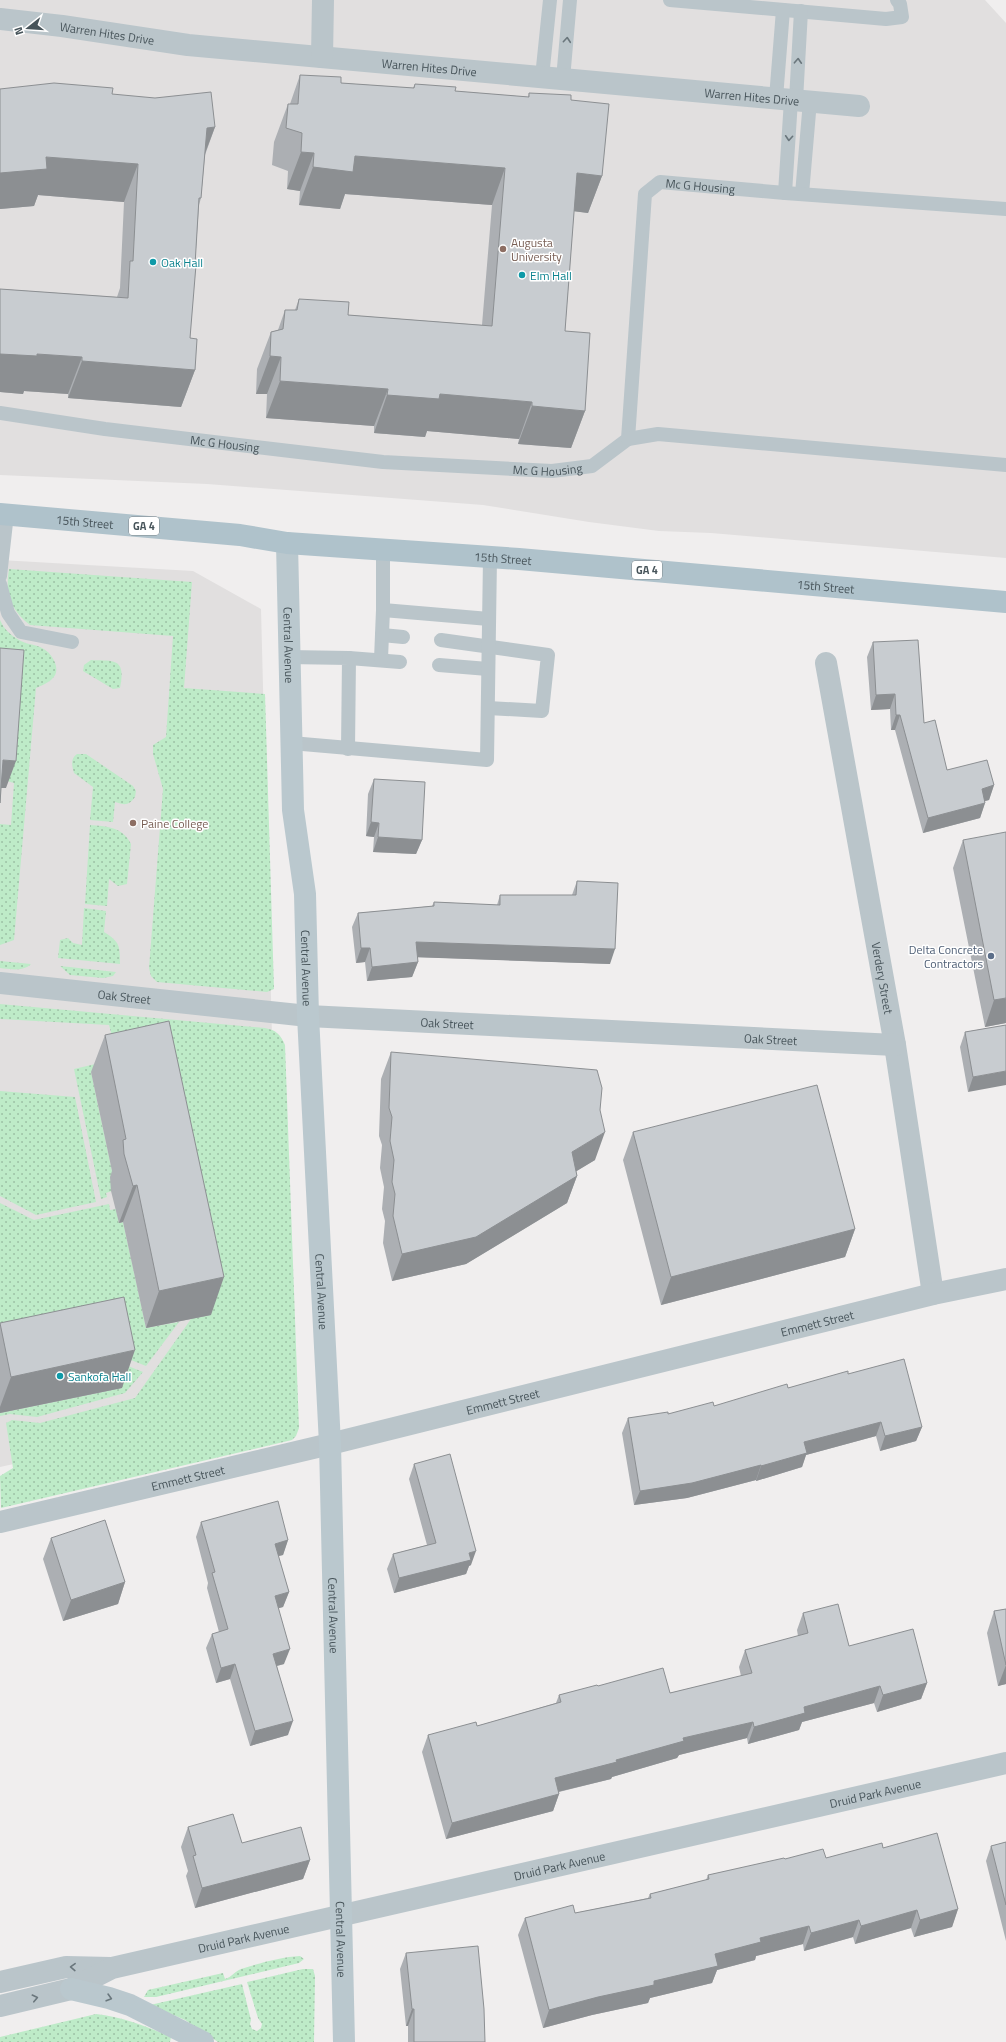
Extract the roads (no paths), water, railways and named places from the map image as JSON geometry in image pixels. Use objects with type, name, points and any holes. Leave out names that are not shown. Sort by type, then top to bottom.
[{"type":"main road","name":"15th Street","points":[[4,514],[240,534],[287,543],[519,559],[1006,602]]},
{"type":"main road","name":"Central Avenue","points":[[287,543],[288,657],[293,810],[305,894],[308,1016],[330,1444],[344,2042]]},
{"type":"main road","points":[[71,1989],[109,1998],[130,2005],[204,2042]]},
{"type":"street","points":[[322,57],[323,0]]},
{"type":"street","name":"Warren Hites Drive","points":[[0,19],[62,26],[188,45],[859,106]]},
{"type":"street","name":"Verdery Street","points":[[826,663],[894,1045],[932,1294]]},
{"type":"street","name":"Oak Street","points":[[0,983],[308,1016],[894,1045]]},
{"type":"street","name":"Emmett Street","points":[[0,1522],[330,1444],[932,1294],[1006,1279]]},
{"type":"street","name":"Druid Park Avenue","points":[[0,2006],[71,1989],[112,1968],[1006,1763]]},
{"type":"street","name":"Druid Park Avenue","points":[[0,1982],[66,1966],[112,1968]]},
{"type":"lane","points":[[550,0],[553,78]]},
{"type":"lane","points":[[553,78],[570,0]]},
{"type":"lane","points":[[670,0],[886,19],[902,17],[900,4],[897,0]]},
{"type":"lane","points":[[783,10],[802,194]]},
{"type":"lane","points":[[785,193],[801,11]]},
{"type":"lane","name":"Mc G Housing","points":[[0,413],[105,429],[376,461],[552,472],[592,466],[628,440],[644,194],[660,182],[785,193],[1006,209]]},
{"type":"lane","points":[[628,440],[658,434],[1006,465]]},
{"type":"lane","points":[[0,576],[4,514]]},
{"type":"lane","points":[[381,659],[383,550]]},
{"type":"lane","points":[[291,743],[487,760],[488,669],[490,648],[490,558]]},
{"type":"lane","points":[[0,584],[8,613],[21,632],[72,642]]},
{"type":"lane","points":[[383,610],[489,619]]},
{"type":"lane","points":[[382,635],[403,637]]},
{"type":"lane","points":[[441,640],[548,655],[542,711],[488,708]]},
{"type":"lane","points":[[288,657],[381,659],[400,662]]},
{"type":"lane","points":[[348,748],[349,658]]},
{"type":"lane","points":[[439,665],[488,669]]},
{"type":"place","name":"Augusta University","points":[[503,249]]},
{"type":"place","name":"Oak Hall","points":[[153,262]]},
{"type":"place","name":"Elm Hall","points":[[522,275]]},
{"type":"place","name":"Paine College","points":[[133,823]]},
{"type":"place","name":"Delta Concrete Contractors","points":[[991,956]]},
{"type":"place","name":"Sankofa Hall","points":[[60,1376]]}]
